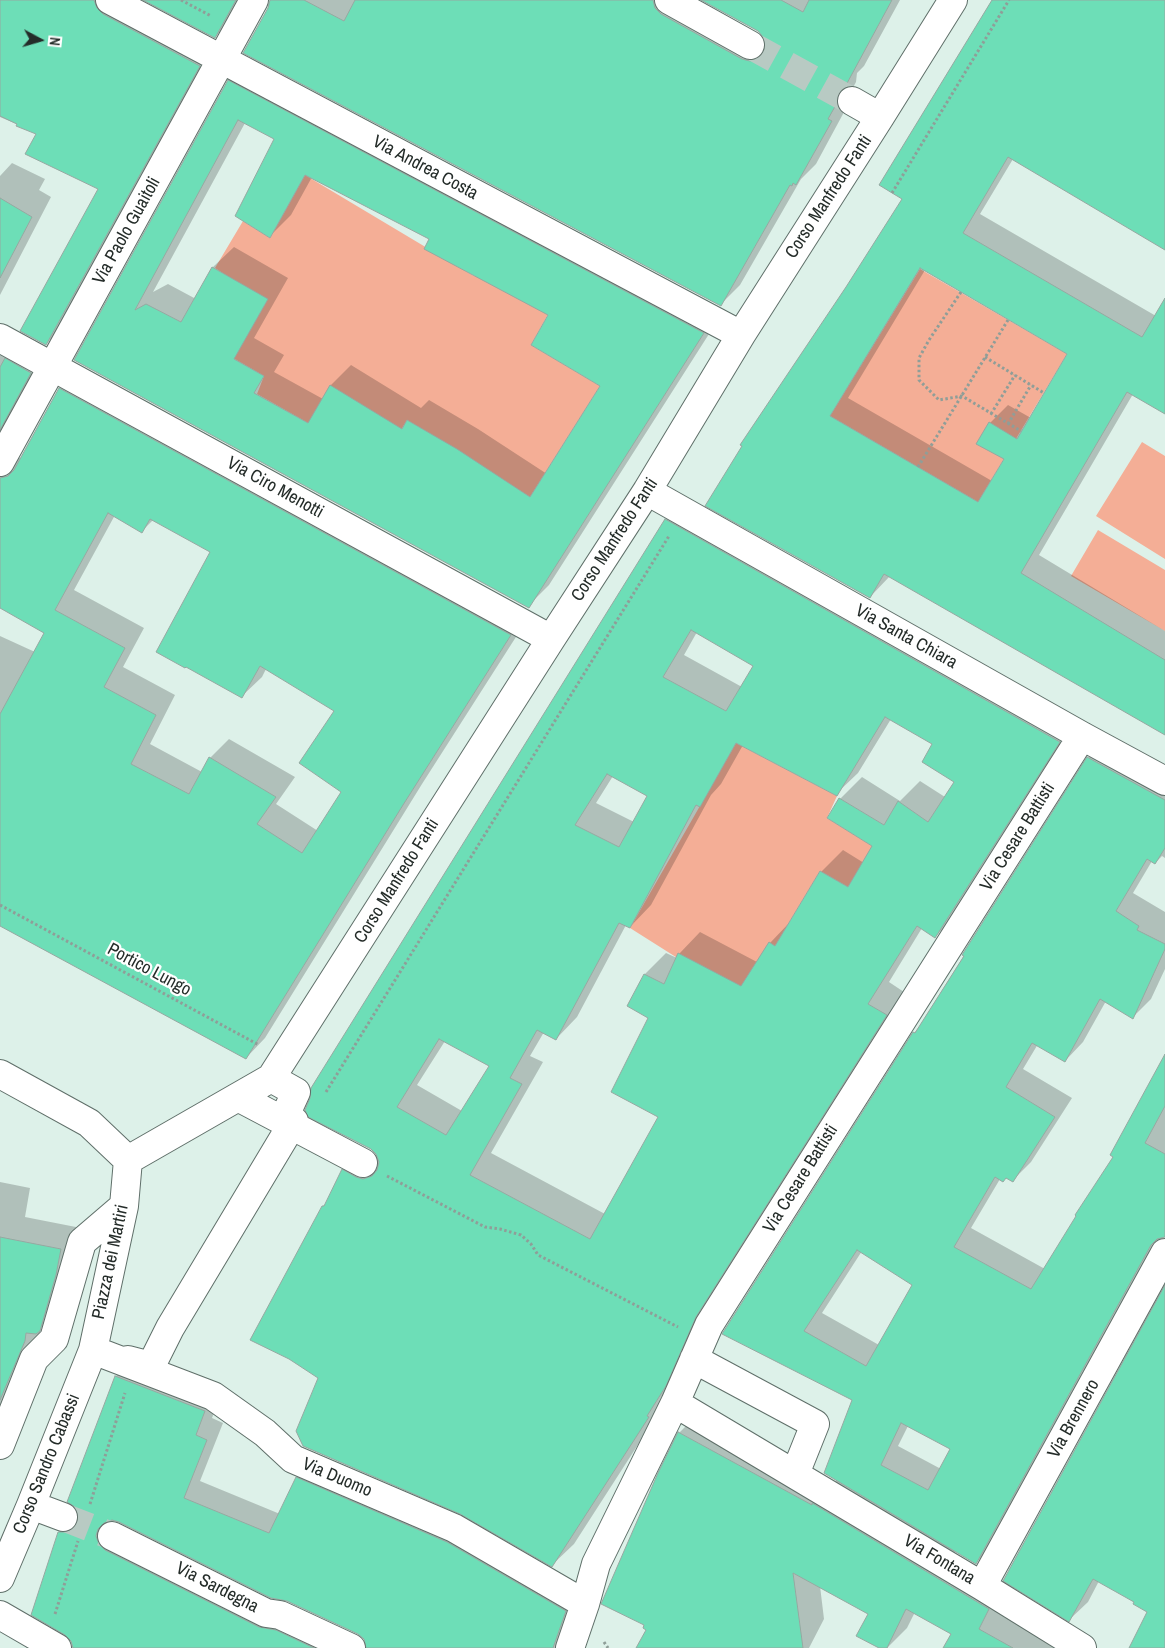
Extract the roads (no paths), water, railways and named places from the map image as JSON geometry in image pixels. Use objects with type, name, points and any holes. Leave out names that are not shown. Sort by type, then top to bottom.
[{"type":"street","name":"Via Andrea Costa","points":[[110,0],[741,335]]},
{"type":"street","name":"Via Paolo Guaitoli","points":[[0,462],[254,0]]},
{"type":"street","points":[[669,0],[750,45]]},
{"type":"street","name":"Corso Manfredo Fanti","points":[[278,1068],[647,491],[741,335],[953,0]]},
{"type":"street","points":[[852,102],[880,117]]},
{"type":"street","name":"Via Ciro Menotti","points":[[0,338],[551,639]]},
{"type":"street","name":"Via Santa Chiara","points":[[647,491],[1165,781]]},
{"type":"street","name":"Via Cesare Battisti","points":[[570,1648],[596,1564],[675,1403],[709,1325],[1082,736]]},
{"type":"street","points":[[0,1074],[89,1123],[128,1160],[238,1097],[278,1068],[296,1092],[284,1116],[294,1121],[297,1128]]},
{"type":"street","points":[[238,1097],[372,1168]]},
{"type":"street","points":[[86,1348],[151,1366],[170,1328],[297,1128]]},
{"type":"street","name":"Piazza dei Martiri","points":[[86,1348],[124,1206],[128,1160]]},
{"type":"street","points":[[0,1445],[34,1358],[54,1339],[82,1242],[124,1206]]},
{"type":"street","name":"Via Brennero","points":[[982,1586],[1165,1253]]},
{"type":"street","name":"Corso Sandro Cabassi","points":[[0,1578],[31,1505],[86,1348]]},
{"type":"street","name":"Via Duomo","points":[[86,1348],[213,1396],[265,1433],[293,1459],[454,1528],[585,1604]]},
{"type":"street","points":[[698,1350],[815,1424],[795,1474]]},
{"type":"street","name":"Via Fontana","points":[[675,1403],[982,1586],[1082,1648]]},
{"type":"street","points":[[31,1505],[62,1517]]},
{"type":"street","name":"Via Sardegna","points":[[112,1536],[266,1613],[280,1615],[351,1648]]},
{"type":"street","points":[[0,1615],[56,1648]]},
{"type":"tunnel","points":[[750,45],[852,101]]},
{"type":"tunnel","points":[[63,1517],[112,1536]]}]
